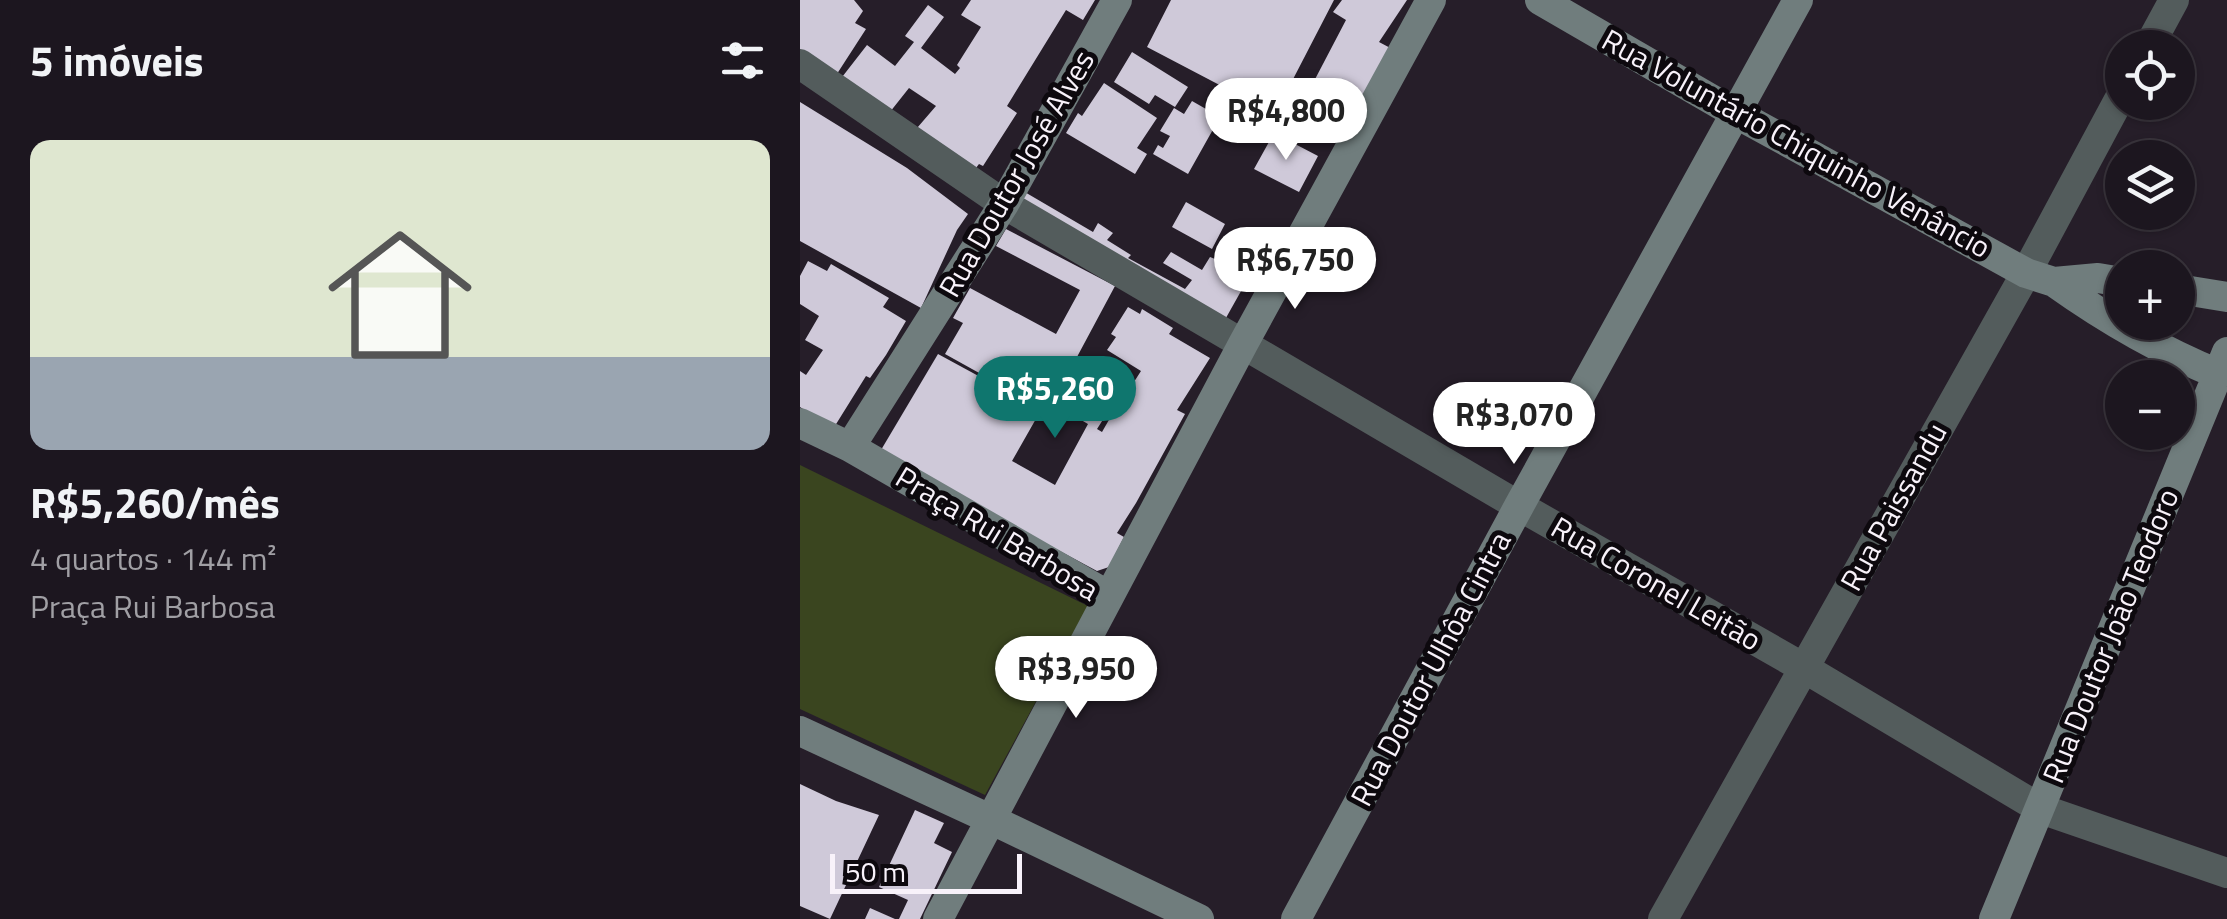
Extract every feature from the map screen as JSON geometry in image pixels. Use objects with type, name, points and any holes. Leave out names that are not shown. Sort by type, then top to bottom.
[{"type":"street","name":"Rua Doutor José Alves","points":[[850,447],[1004,204],[1118,0]]},
{"type":"street","points":[[1109,596],[1431,0]]},
{"type":"street","name":"Rua Voluntário Chiquinho Venâncio","points":[[1540,0],[2175,357],[2222,363]]},
{"type":"street","name":"Rua Doutor Ulhôa Cintra","points":[[1296,919],[1798,0]]},
{"type":"street","points":[[2158,30],[2174,0]]},
{"type":"street","name":"Rua Coronel Leitão","points":[[800,64],[1004,204],[2041,809],[2227,872]]},
{"type":"street","name":"Rua Paissandu","points":[[1663,919],[1804,668],[2040,278],[2110,120]]},
{"type":"street","points":[[2040,278],[2105,279]]},
{"type":"street","points":[[2195,291],[2227,297]]},
{"type":"street","name":"Rua Doutor João Teodoro","points":[[1994,919],[2222,363]]},
{"type":"street","name":"Praça Rui Barbosa","points":[[800,423],[850,447],[1109,596],[938,919]]},
{"type":"street","points":[[800,731],[1199,919]]},
{"type":"green space","points":[[800,465],[1088,606],[985,795],[800,709]]},
{"type":"building","points":[[800,0],[854,0],[863,11],[855,23],[866,29],[833,80],[800,60]]},
{"type":"building","points":[[971,0],[1095,0],[1083,20],[1066,10],[1007,106],[1017,113],[983,166],[979,164],[969,177],[911,135],[936,106],[909,88],[886,117],[839,81],[867,45],[895,66],[914,42],[905,36],[928,5],[944,17],[921,48],[955,74],[981,27],[961,15]]},
{"type":"building","points":[[1171,0],[1334,0],[1275,114],[1147,47]]},
{"type":"building","points":[[1342,0],[1407,0],[1379,42],[1396,51],[1353,133],[1301,106],[1346,20],[1333,12]]},
{"type":"building","points":[[1132,52],[1188,87],[1175,107],[1155,95],[1149,104],[1114,82]]},
{"type":"building","points":[[1104,83],[1157,118],[1137,148],[1147,154],[1135,174],[1066,133]]},
{"type":"building","points":[[1192,101],[1220,117],[1188,174],[1153,154],[1158,145],[1163,148],[1170,136],[1160,131],[1174,108],[1184,114]]},
{"type":"building","points":[[800,102],[907,168],[968,214],[921,308],[800,241]]},
{"type":"building","points":[[1274,133],[1318,156],[1299,192],[1254,169]]},
{"type":"building","points":[[1023,191],[1093,232],[1098,223],[1113,233],[1107,240],[1131,255],[1128,258],[1185,289],[1192,280],[1163,263],[1171,252],[1202,270],[1210,257],[1215,259],[1227,239],[1259,259],[1222,325],[1017,201]]},
{"type":"building","points":[[1186,202],[1225,224],[1212,249],[1172,227]]},
{"type":"building","points":[[1006,229],[1115,286],[1070,370],[1064,367],[1060,374],[1033,360],[1027,372],[1011,363],[999,384],[945,354],[963,323],[953,318],[970,288],[1056,334],[1080,290],[996,246]]},
{"type":"building","points":[[808,261],[827,271],[831,264],[889,298],[883,307],[906,321],[833,429],[800,407],[800,371],[806,375],[823,350],[805,340],[819,316],[800,304],[800,276]]},
{"type":"building","points":[[1128,307],[1140,314],[1142,309],[1173,328],[1169,334],[1210,358],[1177,410],[1185,414],[1117,533],[1124,537],[1109,567],[1097,571],[881,450],[938,354],[1041,410],[1012,461],[1055,485],[1088,424],[1071,414],[1078,402],[1104,418],[1097,429],[1102,432],[1114,411],[1072,393],[1087,363],[1132,385],[1141,371],[1107,350],[1116,337],[1111,334]]},
{"type":"building","points":[[1021,376],[1058,397],[1051,411],[1014,390]]},
{"type":"building","points":[[800,784],[879,815],[830,919],[800,906]]},
{"type":"building","points":[[915,810],[944,823],[934,843],[952,852],[920,919],[899,919],[908,900],[879,887]]},
{"type":"building","points":[[870,908],[895,919],[865,919]]}]
